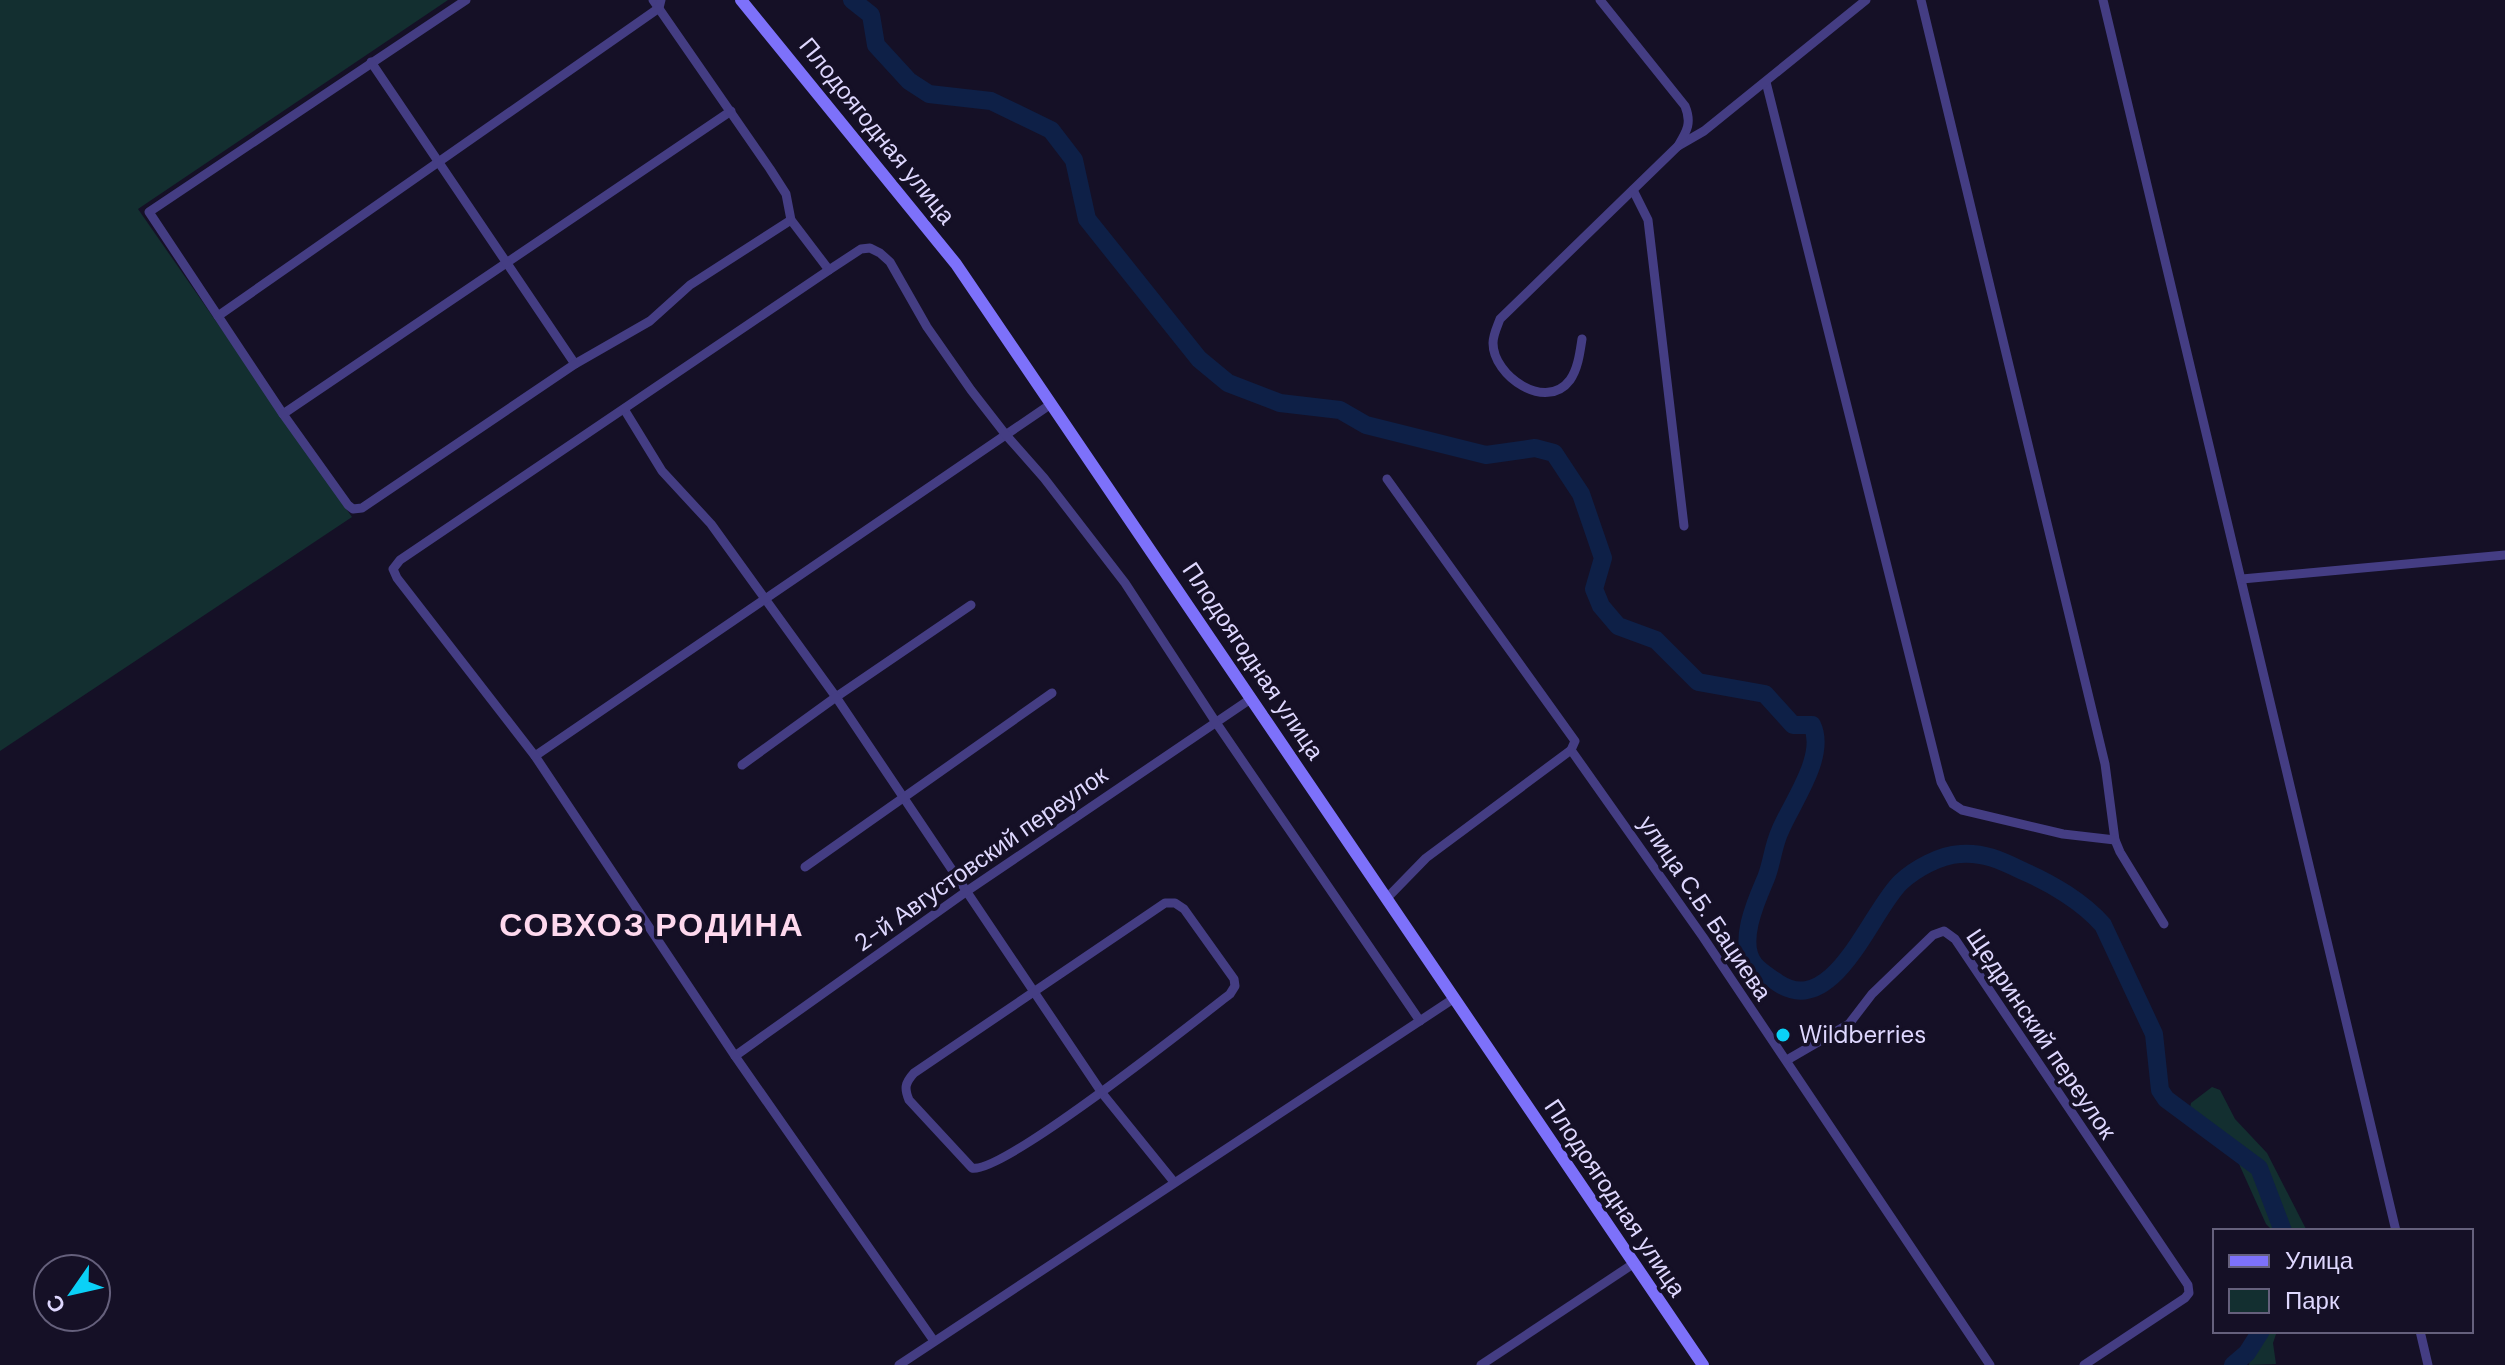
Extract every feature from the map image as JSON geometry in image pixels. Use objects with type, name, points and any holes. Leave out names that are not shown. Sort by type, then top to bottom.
[{"type":"street","points":[[466,0],[149,212],[283,414],[353,509],[362,508],[575,364],[650,321],[690,285],[791,220]]},
{"type":"street","name":"Плодоягодная улица","points":[[741,0],[956,264],[1703,1365]]},
{"type":"street","points":[[1582,339],[1570,380],[1561,389],[1551,392],[1529,389],[1515,382],[1502,370],[1493,343],[1500,319],[1678,146],[1689,129],[1690,118],[1685,106],[1600,0]]},
{"type":"street","points":[[1678,146],[1704,131],[1866,0]]},
{"type":"street","points":[[1921,0],[2105,764],[2115,840],[2164,924]]},
{"type":"street","points":[[2103,0],[2396,1229]]},
{"type":"street","points":[[218,316],[439,162],[658,3],[786,194],[791,220],[829,270]]},
{"type":"street","points":[[371,62],[575,364]]},
{"type":"street","points":[[1766,82],[1941,782],[1953,804],[1962,810],[2063,834],[2115,840]]},
{"type":"street","points":[[283,414],[731,111]]},
{"type":"street","points":[[1633,190],[1648,220],[1684,526]]},
{"type":"street","points":[[934,1341],[735,1056],[535,756],[393,569],[400,560],[829,270],[861,249],[870,248],[890,262],[927,327],[1006,435],[1044,478],[1125,583],[1215,721],[1420,1021]]},
{"type":"street","points":[[535,756],[1051,404]]},
{"type":"street","points":[[624,409],[662,471],[699,509],[836,697],[1102,1093],[1174,1182]]},
{"type":"street","name":"улица С.Б. Бациева","points":[[1387,479],[1575,741],[1571,750],[1787,1060],[1990,1365]]},
{"type":"street","points":[[2242,579],[2505,555]]},
{"type":"street","points":[[742,765],[971,605]]},
{"type":"street","points":[[805,867],[1052,693]]},
{"type":"street","name":"2-й Августовский переулок","points":[[735,1056],[967,891],[1252,698]]},
{"type":"street","points":[[1386,899],[1426,858],[1571,750]]},
{"type":"street","points":[[1165,903],[1175,903],[1184,909],[1234,979],[1235,986],[1230,994],[1102,1093],[1028,1142],[976,1170],[909,1100],[905,1089],[906,1082],[914,1073],[1165,903]]},
{"type":"street","name":"Щедринский переулок","points":[[1787,1060],[1849,1024],[1872,994],[1933,935],[1944,931],[1950,934],[2188,1285],[2189,1293],[2185,1298],[2084,1365]]},
{"type":"street","points":[[899,1365],[1453,999]]},
{"type":"street","points":[[1481,1365],[1633,1264]]},
{"type":"street","points":[[2420,1333],[2428,1365]]},
{"type":"green space","points":[[0,0],[448,0],[138,209],[352,517],[0,751]]},
{"type":"green space","points":[[2212,1087],[2220,1090],[2235,1119],[2267,1153],[2306,1229],[2271,1229],[2266,1224],[2239,1164],[2187,1123],[2191,1103]]},
{"type":"green space","points":[[2253,1333],[2276,1333],[2273,1343],[2276,1364],[2249,1365]]},
{"type":"waterway","points":[[852,0],[871,15],[876,45],[909,81],[929,94],[991,101],[1051,130],[1074,160],[1087,219],[1199,359],[1228,383],[1280,403],[1340,410],[1366,425],[1486,455],[1535,448],[1554,453],[1581,494],[1603,558],[1594,589],[1601,606],[1618,626],[1656,640],[1698,682],[1765,694],[1793,725],[1812,725],[1815,737],[1812,765],[1785,819],[1750,921],[1749,955],[1759,969],[1778,983],[1798,990],[1817,987],[1834,975],[1849,957],[1901,882],[1944,857],[1985,856],[2034,876],[2076,901],[2103,925],[2154,1034],[2160,1090],[2166,1099],[2259,1168],[2282,1229]]},
{"type":"waterway","points":[[2233,1365],[2247,1353],[2260,1333]]},
{"type":"place","name":"Wildberries","points":[[1783,1035]]},
{"type":"district","name":"СОВХОЗ РОДИНА","points":[[652,925]]}]
